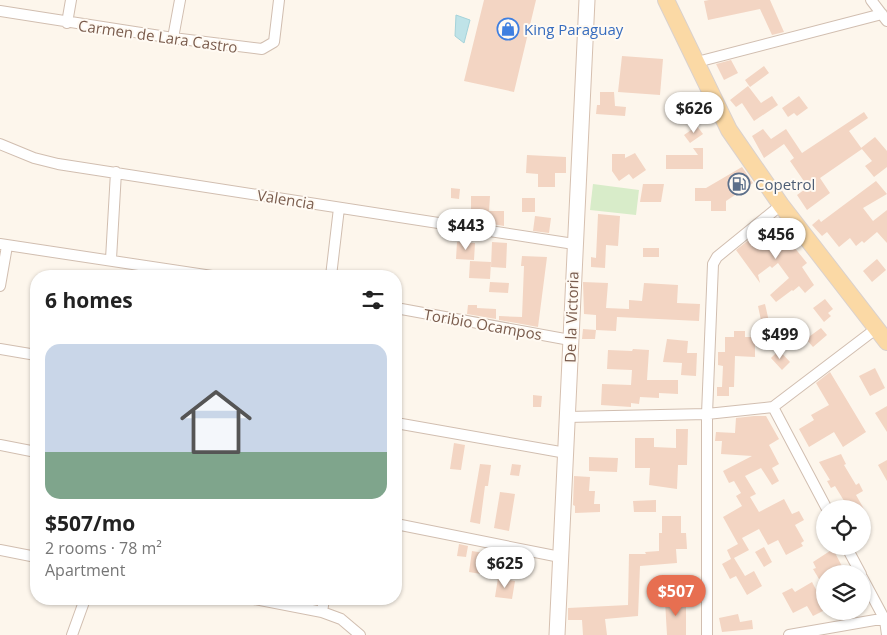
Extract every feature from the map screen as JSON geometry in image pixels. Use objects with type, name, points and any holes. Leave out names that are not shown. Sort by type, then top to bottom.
[{"type":"main road","name":"De la Victoria","points":[[557,635],[587,0]]},
{"type":"main road","points":[[666,0],[729,130],[781,205],[887,342]]},
{"type":"street","points":[[67,23],[71,0]]},
{"type":"street","points":[[173,38],[180,0]]},
{"type":"street","name":"Carmen de Lara Castro","points":[[0,11],[67,23],[262,49],[274,42],[279,0]]},
{"type":"street","points":[[697,62],[884,18],[871,0]]},
{"type":"street","name":"Valencia","points":[[0,144],[34,158],[574,244]]},
{"type":"street","points":[[111,260],[116,172]]},
{"type":"street","points":[[707,635],[707,414],[713,264],[716,257],[781,205]]},
{"type":"street","points":[[332,270],[339,208]]},
{"type":"street","points":[[0,286],[4,245],[174,270]]},
{"type":"street","name":"Toribio Ocampos","points":[[402,309],[570,340]]},
{"type":"street","points":[[567,417],[707,414],[773,407],[877,328]]},
{"type":"street","points":[[0,348],[30,354]]},
{"type":"street","points":[[773,407],[822,500]]},
{"type":"street","points":[[402,424],[566,453]]},
{"type":"street","points":[[0,445],[30,451]]},
{"type":"street","points":[[402,525],[560,557]]},
{"type":"street","points":[[0,550],[30,556]]},
{"type":"street","points":[[871,592],[886,619],[887,635]]},
{"type":"street","points":[[72,635],[83,605]]},
{"type":"street","points":[[285,605],[322,612],[341,619],[360,635]]},
{"type":"street","points":[[322,612],[323,605]]},
{"type":"street","points":[[789,635],[886,619]]},
{"type":"green space","points":[[593,184],[639,190],[636,215],[590,210]]},
{"type":"water","points":[[456,15],[470,20],[464,43],[455,36]]},
{"type":"building","points":[[484,0],[536,0],[514,92],[464,81]]},
{"type":"building","points":[[770,0],[784,32],[772,35],[760,9],[708,20],[704,1]]},
{"type":"building","points":[[622,56],[663,59],[660,95],[618,92]]},
{"type":"building","points":[[731,60],[738,73],[724,80],[716,64]]},
{"type":"building","points":[[764,66],[769,73],[750,87],[745,80]]},
{"type":"building","points":[[748,86],[761,103],[772,96],[778,105],[754,121],[742,103],[736,107],[730,100]]},
{"type":"building","points":[[600,92],[614,92],[615,106],[626,107],[625,116],[596,114],[597,105],[600,105]]},
{"type":"building","points":[[799,96],[808,108],[797,116],[794,113],[788,117],[782,108]]},
{"type":"building","points":[[864,112],[868,118],[849,131],[862,149],[820,178],[830,193],[807,210],[797,195],[808,187],[790,161],[794,158],[784,144],[764,158],[752,136],[763,129],[771,139],[786,129],[802,153]]},
{"type":"building","points":[[697,126],[703,134],[690,143],[684,135]]},
{"type":"building","points":[[875,137],[887,151],[887,167],[874,177],[865,166],[872,161],[861,148]]},
{"type":"building","points":[[693,148],[703,148],[703,169],[666,169],[666,155],[698,155]]},
{"type":"building","points":[[635,153],[646,170],[633,179],[629,174],[619,181],[612,171],[612,154],[625,154],[625,158]]},
{"type":"building","points":[[527,155],[566,157],[566,173],[555,173],[555,187],[538,187],[538,174],[526,173]]},
{"type":"building","points":[[742,167],[753,183],[726,201],[726,211],[711,211],[711,201],[695,201],[695,188],[706,188]]},
{"type":"building","points":[[876,181],[887,194],[863,208],[873,221],[887,210],[887,243],[877,232],[864,243],[862,241],[856,246],[850,238],[839,247],[827,232],[822,236],[812,225],[819,219],[821,222]]},
{"type":"building","points":[[643,184],[664,184],[661,202],[640,202]]},
{"type":"building","points":[[451,188],[460,189],[459,199],[451,198]]},
{"type":"building","points":[[471,196],[490,196],[489,211],[504,211],[504,226],[480,222],[480,217],[471,217]]},
{"type":"building","points":[[522,198],[535,198],[535,212],[522,212]]},
{"type":"building","points":[[598,214],[620,216],[618,246],[606,245],[605,268],[591,267],[591,257],[596,258]]},
{"type":"building","points":[[535,216],[551,218],[549,233],[533,231]]},
{"type":"building","points":[[770,223],[782,238],[785,236],[807,263],[802,267],[814,285],[805,293],[799,286],[776,302],[770,295],[789,278],[778,263],[772,268],[770,266],[758,275],[760,283],[736,250]]},
{"type":"building","points":[[457,242],[475,243],[474,260],[456,259]]},
{"type":"building","points":[[492,242],[507,243],[506,268],[491,267]]},
{"type":"building","points":[[643,248],[659,248],[659,257],[643,257]]},
{"type":"building","points":[[522,256],[547,257],[538,327],[499,320],[499,316],[522,317],[524,266],[521,266]]},
{"type":"building","points":[[877,259],[886,270],[872,282],[863,271]]},
{"type":"building","points":[[470,261],[491,262],[490,279],[469,278]]},
{"type":"building","points":[[490,282],[509,283],[508,293],[489,292]]},
{"type":"building","points":[[583,282],[608,283],[606,308],[629,309],[629,300],[642,301],[644,283],[678,285],[677,303],[700,304],[699,321],[617,317],[616,331],[596,330],[596,315],[584,314]]},
{"type":"building","points":[[825,299],[833,309],[828,313],[831,316],[824,322],[813,308]]},
{"type":"building","points":[[765,304],[770,326],[770,347],[767,347],[766,342],[759,342],[759,330],[763,330],[758,306]]},
{"type":"building","points":[[468,305],[477,305],[477,308],[496,309],[496,319],[467,314]]},
{"type":"building","points":[[821,328],[827,335],[813,347],[806,339]]},
{"type":"building","points":[[583,329],[596,330],[595,339],[582,339]]},
{"type":"building","points":[[734,331],[745,331],[745,337],[755,337],[755,357],[735,356],[734,387],[729,387],[729,396],[717,396],[717,387],[722,387],[723,366],[718,365],[718,352],[725,352],[725,337],[734,337]]},
{"type":"building","points":[[667,339],[688,341],[687,353],[697,353],[696,376],[681,375],[682,363],[663,362]]},
{"type":"building","points":[[633,349],[649,350],[647,380],[678,380],[678,394],[659,393],[659,398],[640,397],[639,404],[631,403],[631,407],[601,405],[602,384],[631,385],[632,370],[607,369],[608,350],[632,351]]},
{"type":"building","points":[[779,350],[790,362],[782,370],[771,358]]},
{"type":"building","points":[[875,368],[885,388],[870,396],[859,376]]},
{"type":"building","points":[[830,372],[866,432],[843,447],[834,432],[809,447],[799,429],[814,420],[811,415],[829,405],[816,383]]},
{"type":"building","points":[[533,395],[542,396],[541,407],[533,407]]},
{"type":"building","points":[[887,406],[887,432],[875,413]]},
{"type":"building","points":[[766,416],[779,439],[769,445],[779,464],[772,468],[779,481],[772,485],[761,468],[745,476],[756,494],[750,497],[759,512],[784,499],[792,514],[799,511],[804,520],[795,525],[804,541],[801,543],[803,546],[786,555],[778,540],[768,545],[759,529],[742,538],[749,550],[734,558],[745,576],[754,571],[762,586],[747,595],[736,576],[730,579],[722,564],[731,559],[727,550],[738,544],[723,517],[742,506],[736,496],[741,493],[734,481],[729,483],[723,471],[752,456],[721,454],[722,441],[715,441],[716,432],[735,433],[736,418]]},
{"type":"building","points":[[676,429],[688,429],[687,465],[678,465],[677,489],[649,485],[650,468],[635,468],[635,438],[654,438],[654,447],[676,448]]},
{"type":"building","points":[[454,443],[465,445],[461,470],[450,469]]},
{"type":"building","points":[[841,454],[846,464],[844,465],[856,485],[859,483],[863,491],[856,495],[859,500],[844,500],[835,486],[831,488],[827,481],[830,480],[819,462]]},
{"type":"building","points":[[589,457],[618,458],[617,472],[589,471]]},
{"type":"building","points":[[887,460],[887,481],[878,465]]},
{"type":"building","points":[[480,464],[491,465],[488,486],[485,486],[480,524],[470,522]]},
{"type":"building","points":[[512,464],[521,465],[519,476],[510,475]]},
{"type":"building","points":[[574,476],[590,477],[589,491],[595,491],[594,504],[600,504],[600,512],[575,513],[575,506],[573,505]]},
{"type":"building","points":[[500,492],[515,494],[509,531],[494,528]]},
{"type":"building","points":[[656,500],[656,512],[634,512],[633,501]]},
{"type":"building","points":[[662,516],[681,516],[681,533],[686,533],[687,549],[676,549],[677,563],[640,566],[638,616],[605,619],[607,635],[583,635],[582,620],[568,620],[568,608],[628,605],[629,554],[646,554],[645,552],[659,551],[659,533],[662,533]]},
{"type":"building","points":[[459,544],[468,546],[466,557],[457,556]]},
{"type":"building","points":[[764,547],[772,562],[764,567],[755,552]]},
{"type":"building","points":[[472,551],[484,553],[481,574],[469,572]]},
{"type":"building","points":[[824,555],[836,555],[841,565],[816,565],[816,568],[813,562]]},
{"type":"building","points":[[498,578],[515,581],[512,599],[495,597]]},
{"type":"building","points":[[812,582],[816,590],[816,614],[813,616],[807,606],[793,613],[782,593],[792,588],[795,592]]},
{"type":"building","points":[[686,600],[686,635],[667,635],[665,601]]},
{"type":"building","points":[[738,614],[740,622],[752,620],[753,629],[722,632],[719,618]]},
{"type":"place","name":"King Paraguay","points":[[508,29]]},
{"type":"place","name":"Copetrol","points":[[739,184]]}]
